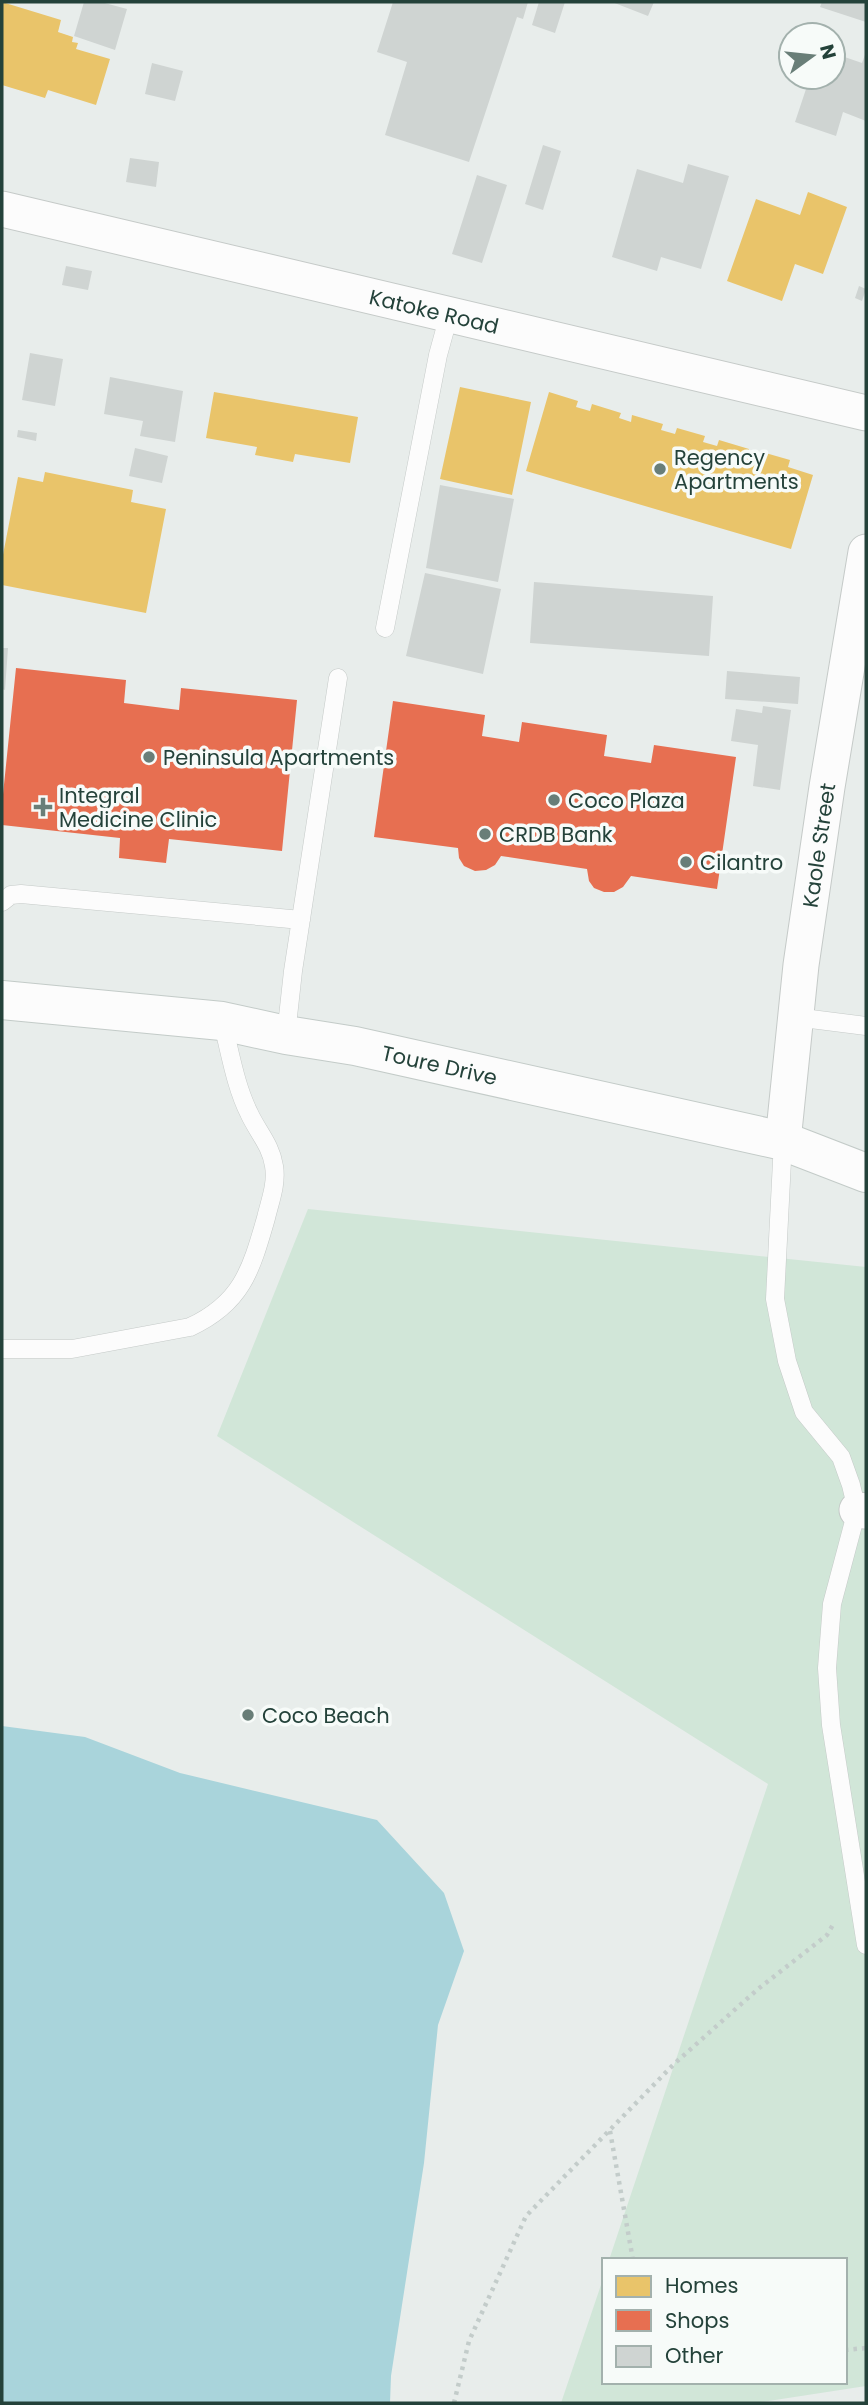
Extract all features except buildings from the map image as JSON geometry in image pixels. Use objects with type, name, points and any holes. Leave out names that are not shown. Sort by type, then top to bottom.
[{"type":"street","name":"Katoke Road","points":[[2,209],[866,412]]},
{"type":"street","name":"Kaole Street","points":[[783,1141],[795,1017],[825,801],[866,552]]},
{"type":"street","name":"Toure Drive","points":[[2,1000],[222,1021],[355,1046],[783,1141],[866,1173]]},
{"type":"lane","points":[[385,628],[438,355],[449,315]]},
{"type":"lane","points":[[286,1035],[338,678]]},
{"type":"lane","points":[[2,902],[11,895],[21,894],[302,920]]},
{"type":"lane","points":[[795,1017],[866,1026]]},
{"type":"lane","points":[[2,1349],[72,1349],[190,1327],[224,1307],[246,1279],[274,1188],[274,1166],[270,1149],[245,1103],[222,1021]]},
{"type":"lane","points":[[783,1141],[775,1299],[787,1361],[804,1412],[841,1457],[862,1511],[832,1604],[827,1668],[831,1725],[866,1945]]},
{"type":"path","points":[[454,2403],[469,2341],[526,2216],[674,2064],[758,1989],[827,1936],[854,1881]]},
{"type":"path","points":[[610,2130],[633,2258]]},
{"type":"path","points":[[847,2350],[866,2348]]},
{"type":"green space","points":[[308,1209],[866,1267],[866,2386],[755,2403],[561,2403],[602,2282],[602,2384],[847,2384],[847,2258],[610,2258],[768,1784],[217,1436]]},
{"type":"water","points":[[2,1726],[85,1737],[180,1773],[377,1820],[444,1893],[464,1951],[438,2025],[424,2163],[391,2376],[390,2403],[2,2403]]},
{"type":"place","name":"Regency Apartments","points":[[660,469]]},
{"type":"place","name":"Peninsula Apartments","points":[[149,757]]},
{"type":"place","name":"Coco Plaza","points":[[554,800]]},
{"type":"place","name":"Integral Medicine Clinic","points":[[43,807]]},
{"type":"place","name":"CRDB Bank","points":[[485,834]]},
{"type":"place","name":"Cilantro","points":[[686,862]]},
{"type":"place","name":"Coco Beach","points":[[248,1715]]}]
